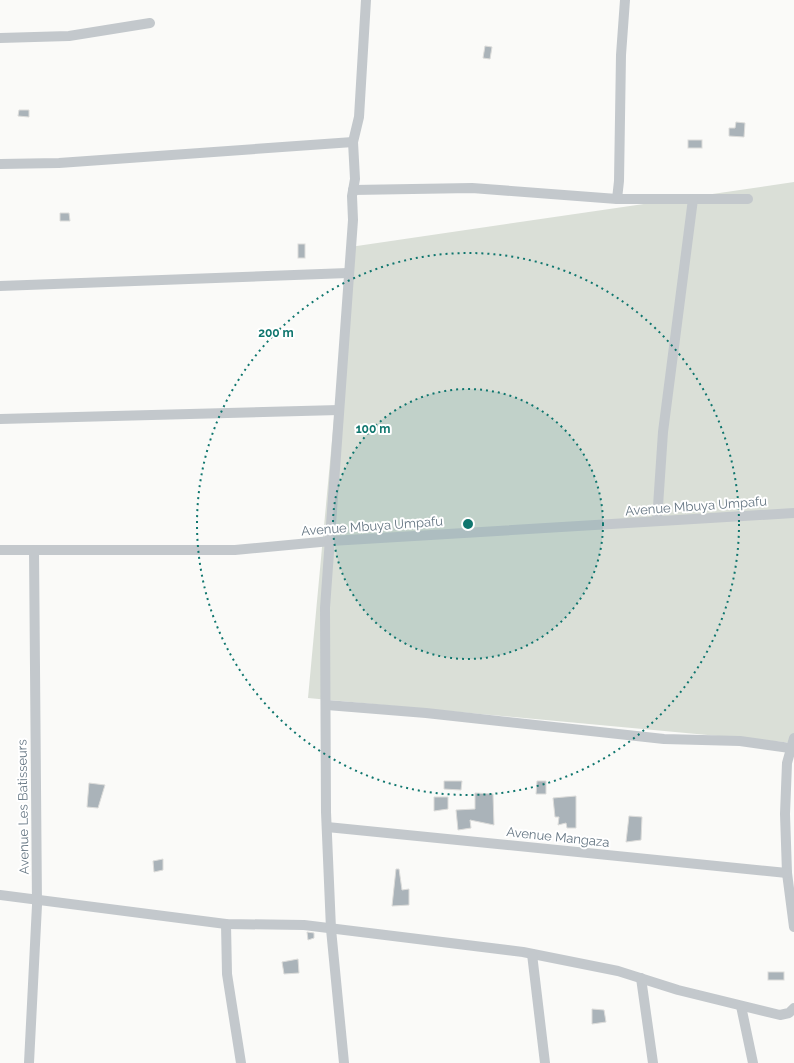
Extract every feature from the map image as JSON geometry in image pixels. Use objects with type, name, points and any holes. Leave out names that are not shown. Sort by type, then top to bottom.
[{"type":"street","points":[[344,1063],[331,929],[327,827],[325,608],[331,542],[331,506],[339,410],[342,393],[348,273],[353,220],[353,190],[355,179],[353,142],[359,117],[366,0]]},
{"type":"street","points":[[617,199],[619,181],[621,55],[625,0]]},
{"type":"street","points":[[0,38],[69,36],[150,23]]},
{"type":"street","points":[[0,164],[67,162],[353,142]]},
{"type":"street","points":[[353,190],[472,188],[617,199],[748,199]]},
{"type":"street","points":[[657,521],[663,432],[693,199]]},
{"type":"street","points":[[0,286],[348,273]]},
{"type":"street","points":[[0,419],[339,410]]},
{"type":"street","name":"Avenue Mbuya Umpafu","points":[[0,550],[235,550],[331,542],[794,513]]},
{"type":"street","name":"Avenue Les Batisseurs","points":[[29,1063],[37,900],[34,550]]},
{"type":"street","points":[[327,705],[419,713],[664,739],[740,741],[790,748]]},
{"type":"street","points":[[794,738],[790,748],[786,782],[790,815],[787,872],[794,911],[794,927]]},
{"type":"street","name":"Avenue Mangaza","points":[[327,827],[787,872]]},
{"type":"street","points":[[0,895],[226,924],[304,925],[532,954],[618,972],[741,1006],[780,1015],[789,1013],[794,1008]]},
{"type":"street","points":[[226,924],[227,974],[241,1063]]},
{"type":"street","points":[[532,954],[545,1063]]},
{"type":"street","points":[[641,978],[653,1063]]},
{"type":"street","points":[[741,1006],[753,1063]]},
{"type":"shaded area","points":[[794,182],[794,743],[308,698],[350,247]]},
{"type":"building","points":[[485,46],[492,47],[490,59],[483,58]]},
{"type":"building","points":[[19,110],[29,110],[29,117],[18,116]]},
{"type":"building","points":[[736,122],[745,123],[744,137],[729,136],[729,128],[735,128]]},
{"type":"building","points":[[688,140],[702,140],[702,148],[688,148]]},
{"type":"building","points":[[60,213],[69,213],[70,221],[60,221]]},
{"type":"building","points":[[298,244],[305,244],[305,258],[298,258]]},
{"type":"building","points":[[444,781],[462,781],[461,790],[444,789]]},
{"type":"building","points":[[537,781],[546,781],[546,794],[536,794]]},
{"type":"building","points":[[89,783],[105,785],[98,808],[87,807]]},
{"type":"building","points":[[475,793],[493,794],[494,825],[470,820],[471,828],[458,830],[456,810],[475,809]]},
{"type":"building","points":[[576,796],[576,828],[567,828],[566,823],[558,825],[559,817],[555,817],[553,798]]},
{"type":"building","points":[[434,797],[448,797],[448,809],[434,811]]},
{"type":"building","points":[[629,816],[642,817],[641,840],[626,842]]},
{"type":"building","points":[[163,859],[163,870],[154,872],[153,861]]},
{"type":"building","points":[[396,869],[399,869],[402,890],[409,889],[409,905],[392,906]]},
{"type":"building","points":[[307,932],[314,933],[314,938],[308,940]]},
{"type":"building","points":[[298,959],[299,973],[284,974],[282,962]]},
{"type":"building","points":[[768,972],[784,972],[784,980],[768,980]]},
{"type":"building","points":[[592,1009],[604,1010],[606,1022],[592,1024]]}]
